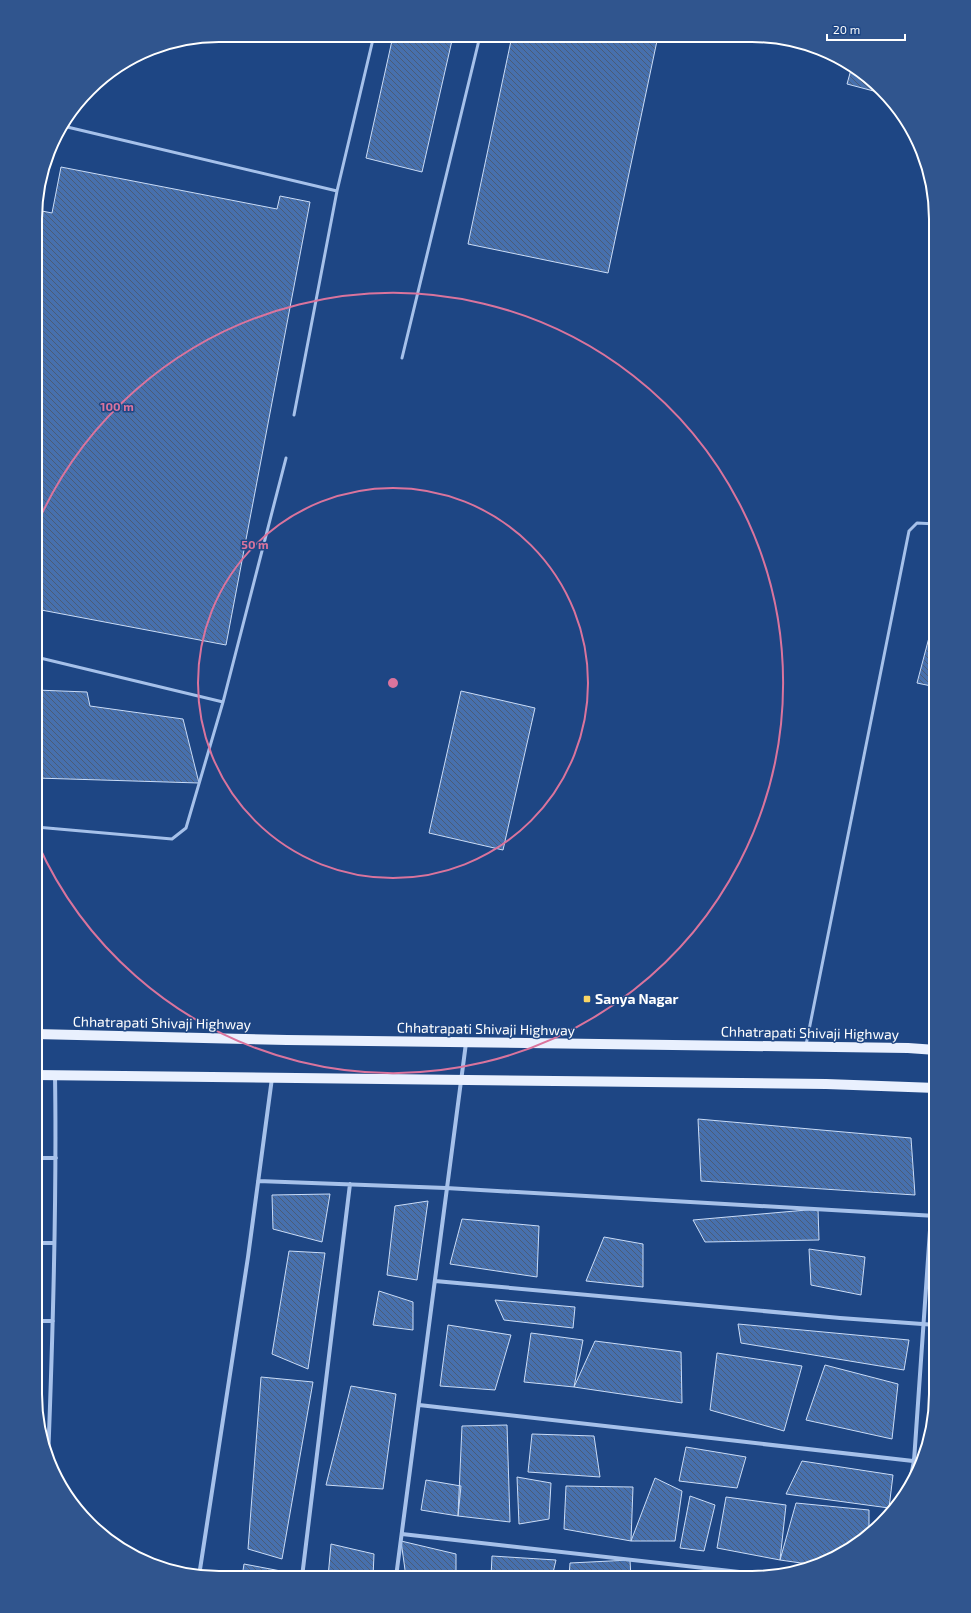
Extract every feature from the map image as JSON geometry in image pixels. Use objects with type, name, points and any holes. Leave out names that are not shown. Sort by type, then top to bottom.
[{"type":"main road","name":"Chhatrapati Shivaji Highway","points":[[42,1034],[287,1040],[805,1046],[929,1050]]},
{"type":"main road","points":[[42,1075],[826,1084],[929,1088]]},
{"type":"street","points":[[397,1571],[466,1043]]},
{"type":"street","points":[[49,1442],[53,1321],[56,1158],[55,1075]]},
{"type":"street","points":[[200,1570],[272,1077]]},
{"type":"street","points":[[42,1158],[56,1158]]},
{"type":"street","points":[[258,1181],[446,1188],[929,1216]]},
{"type":"street","points":[[303,1571],[350,1184]]},
{"type":"street","points":[[42,1243],[54,1243]]},
{"type":"street","points":[[913,1467],[929,1276]]},
{"type":"street","points":[[435,1281],[840,1318],[929,1324]]},
{"type":"street","points":[[42,1321],[53,1321]]},
{"type":"street","points":[[419,1405],[914,1461]]},
{"type":"street","points":[[402,1534],[730,1571]]},
{"type":"lane","points":[[294,415],[337,191],[372,42]]},
{"type":"lane","points":[[402,358],[479,42]]},
{"type":"lane","points":[[68,127],[337,191]]},
{"type":"lane","points":[[42,828],[172,839],[186,828],[224,702],[286,458]]},
{"type":"lane","points":[[805,1046],[909,531],[917,524],[929,524]]},
{"type":"lane","points":[[42,658],[224,702]]},
{"type":"building","points":[[392,42],[452,42],[422,172],[366,158]]},
{"type":"building","points":[[511,42],[657,42],[608,273],[468,244]]},
{"type":"building","points":[[850,72],[874,91],[847,84]]},
{"type":"building","points":[[61,167],[277,209],[280,196],[310,202],[226,645],[42,610],[42,211],[52,213]]},
{"type":"building","points":[[929,638],[929,686],[917,683]]},
{"type":"building","points":[[42,690],[87,692],[90,706],[183,719],[199,783],[42,778]]},
{"type":"building","points":[[461,691],[535,708],[503,850],[429,833]]},
{"type":"building","points":[[698,1119],[911,1138],[915,1195],[701,1181]]},
{"type":"building","points":[[330,1194],[322,1242],[273,1229],[272,1195]]},
{"type":"building","points":[[428,1201],[417,1280],[387,1275],[395,1206]]},
{"type":"building","points":[[818,1209],[819,1240],[705,1242],[693,1220]]},
{"type":"building","points":[[462,1219],[539,1226],[537,1277],[450,1264]]},
{"type":"building","points":[[604,1237],[643,1244],[643,1287],[586,1281]]},
{"type":"building","points":[[809,1249],[865,1257],[861,1295],[811,1285]]},
{"type":"building","points":[[289,1251],[325,1253],[308,1369],[272,1354]]},
{"type":"building","points":[[379,1291],[413,1302],[413,1330],[373,1325]]},
{"type":"building","points":[[495,1300],[575,1307],[573,1328],[504,1320]]},
{"type":"building","points":[[738,1324],[909,1340],[904,1370],[741,1343]]},
{"type":"building","points":[[448,1325],[511,1335],[495,1390],[440,1386]]},
{"type":"building","points":[[531,1333],[583,1340],[574,1387],[524,1382]]},
{"type":"building","points":[[595,1341],[681,1352],[682,1403],[574,1387]]},
{"type":"building","points":[[717,1353],[802,1366],[784,1431],[710,1410]]},
{"type":"building","points":[[825,1365],[898,1384],[892,1439],[806,1420]]},
{"type":"building","points":[[261,1377],[313,1382],[282,1559],[248,1549]]},
{"type":"building","points":[[351,1386],[396,1394],[383,1489],[326,1485]]},
{"type":"building","points":[[507,1425],[510,1522],[458,1516],[462,1426]]},
{"type":"building","points":[[532,1434],[594,1436],[600,1477],[528,1472]]},
{"type":"building","points":[[686,1447],[746,1457],[737,1488],[679,1481]]},
{"type":"building","points":[[802,1461],[893,1475],[889,1505],[887,1508],[786,1494]]},
{"type":"building","points":[[517,1477],[551,1483],[549,1519],[519,1524]]},
{"type":"building","points":[[655,1478],[682,1491],[675,1541],[631,1541]]},
{"type":"building","points":[[426,1480],[461,1486],[458,1516],[421,1510]]},
{"type":"building","points":[[566,1486],[633,1487],[631,1541],[564,1529]]},
{"type":"building","points":[[690,1496],[715,1505],[704,1551],[680,1548]]},
{"type":"building","points":[[726,1497],[786,1505],[780,1560],[717,1548]]},
{"type":"building","points":[[796,1503],[869,1510],[869,1527],[830,1553],[804,1563],[780,1560]]},
{"type":"building","points":[[401,1541],[456,1554],[456,1571],[405,1571]]},
{"type":"building","points":[[331,1544],[374,1554],[373,1571],[329,1571]]},
{"type":"building","points":[[492,1556],[556,1560],[553,1571],[491,1571]]},
{"type":"building","points":[[630,1560],[631,1571],[569,1571],[570,1563]]},
{"type":"building","points":[[244,1564],[281,1571],[243,1571]]},
{"type":"place","name":"Sanya Nagar","points":[[587,999]]}]
